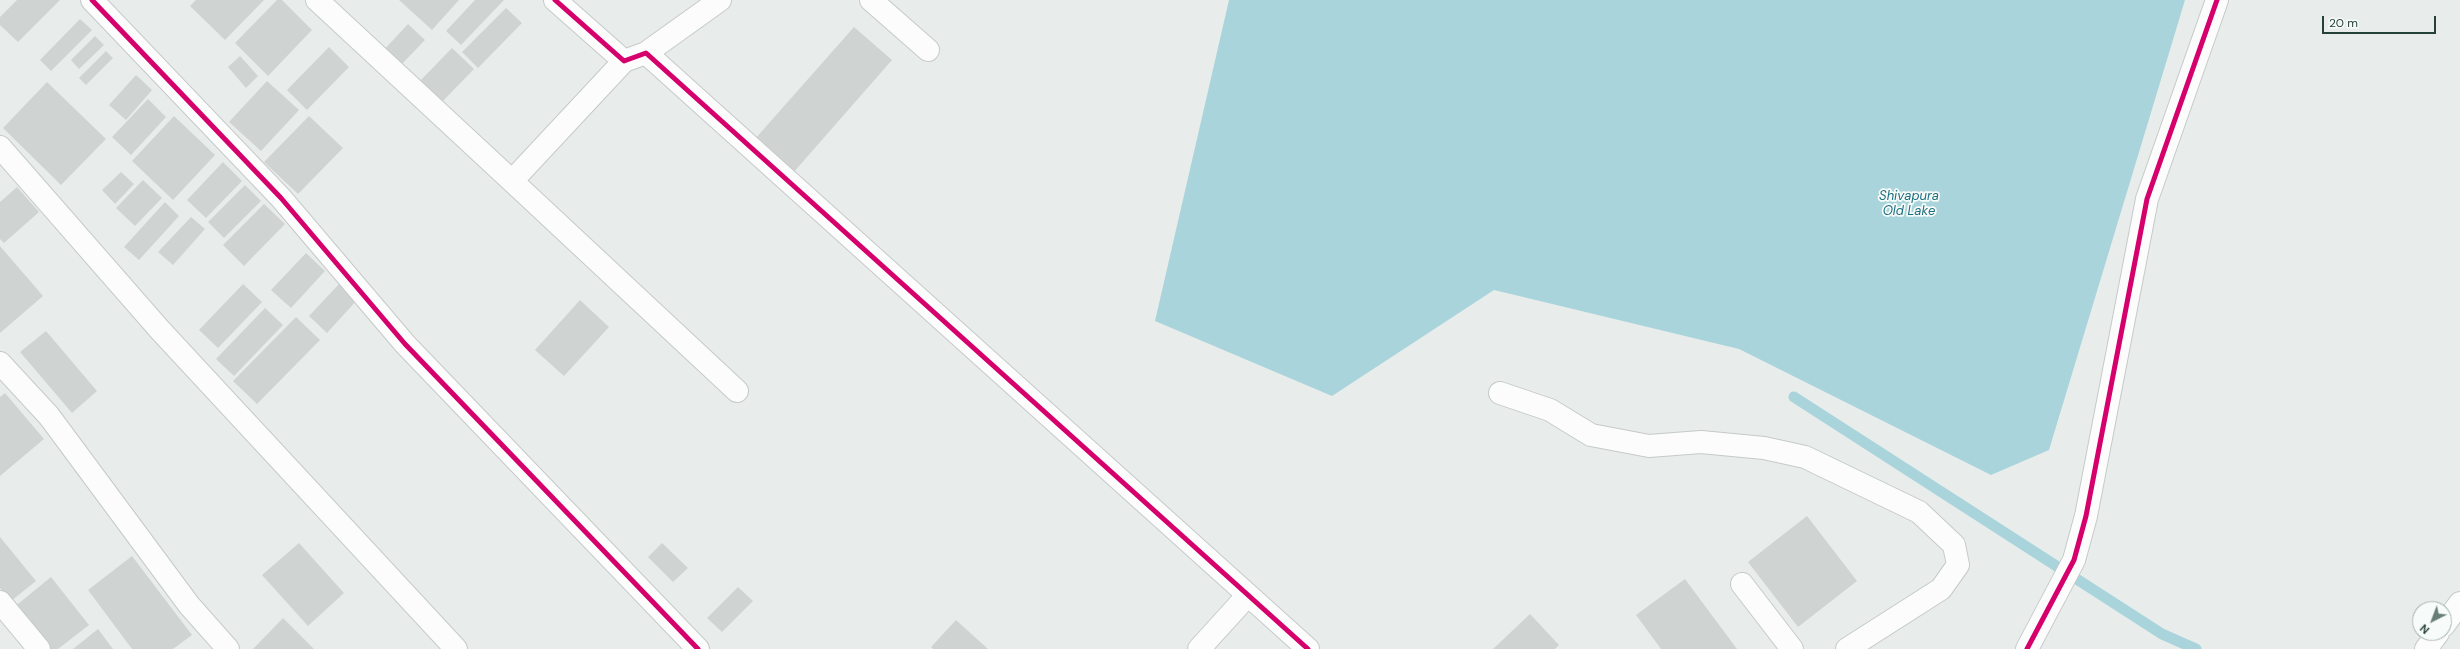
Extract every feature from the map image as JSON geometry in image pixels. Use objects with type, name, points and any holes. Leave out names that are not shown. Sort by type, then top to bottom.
[{"type":"street","points":[[92,0],[281,198],[405,344],[698,649]]},
{"type":"street","points":[[317,0],[737,391]]},
{"type":"street","points":[[555,0],[624,61]]},
{"type":"street","points":[[512,181],[624,61],[646,53],[720,0]]},
{"type":"street","points":[[871,0],[928,50]]},
{"type":"street","points":[[2027,649],[2074,560],[2086,516],[2147,199],[2217,0]]},
{"type":"street","points":[[646,53],[1308,649]]},
{"type":"street","points":[[0,147],[160,330],[456,649]]},
{"type":"street","points":[[0,363],[49,416],[189,605],[228,649]]},
{"type":"street","points":[[1500,393],[1550,410],[1591,435],[1649,446],[1701,442],[1764,448],[1805,457],[1919,512],[1954,545],[1958,565],[1941,589],[1847,649]]},
{"type":"street","points":[[1742,584],[1792,649]]},
{"type":"street","points":[[1200,649],[1248,595]]},
{"type":"street","points":[[0,602],[40,649]]},
{"type":"street","points":[[2452,614],[2460,603]]},
{"type":"water","name":"Shivapura Old Lake","points":[[1229,0],[2185,0],[2049,450],[1991,475],[1739,349],[1494,290],[1332,396],[1155,321]]},
{"type":"building","points":[[17,0],[60,0],[18,42],[0,25],[0,17]]},
{"type":"building","points":[[196,0],[264,0],[225,40],[190,6]]},
{"type":"building","points":[[277,0],[282,0],[312,30],[268,76],[235,43]]},
{"type":"building","points":[[399,0],[459,0],[432,30]]},
{"type":"building","points":[[475,0],[504,0],[461,45],[446,31]]},
{"type":"building","points":[[506,8],[522,23],[478,68],[462,52]]},
{"type":"building","points":[[80,19],[92,30],[51,71],[40,60]]},
{"type":"building","points":[[408,24],[425,40],[398,68],[382,52]]},
{"type":"building","points":[[854,27],[892,60],[793,173],[755,139]]},
{"type":"building","points":[[95,36],[104,45],[79,69],[71,60]]},
{"type":"building","points":[[329,47],[349,67],[307,110],[287,90]]},
{"type":"building","points":[[452,48],[474,69],[439,105],[417,84]]},
{"type":"building","points":[[106,51],[113,58],[86,85],[79,78]]},
{"type":"building","points":[[240,56],[258,76],[246,88],[228,67]]},
{"type":"building","points":[[136,75],[152,90],[126,120],[109,105]]},
{"type":"building","points":[[267,81],[299,110],[261,151],[229,122]]},
{"type":"building","points":[[47,82],[106,139],[61,185],[3,128]]},
{"type":"building","points":[[148,99],[166,117],[131,155],[112,137]]},
{"type":"building","points":[[174,116],[215,155],[173,200],[132,161]]},
{"type":"building","points":[[309,116],[343,148],[298,194],[264,162]]},
{"type":"building","points":[[223,162],[242,181],[206,218],[187,200]]},
{"type":"building","points":[[121,172],[134,184],[115,204],[102,190]]},
{"type":"building","points":[[143,180],[162,198],[135,226],[116,208]]},
{"type":"building","points":[[245,185],[261,201],[224,238],[208,222]]},
{"type":"building","points":[[17,187],[39,212],[4,243],[0,239],[0,202]]},
{"type":"building","points":[[165,202],[179,216],[139,260],[124,247]]},
{"type":"building","points":[[264,204],[285,224],[244,266],[223,245]]},
{"type":"building","points":[[191,217],[205,229],[173,265],[158,252]]},
{"type":"building","points":[[0,246],[43,296],[0,333]]},
{"type":"building","points":[[306,253],[325,271],[291,308],[271,290]]},
{"type":"building","points":[[243,284],[262,302],[218,348],[199,330]]},
{"type":"building","points":[[339,284],[357,300],[327,333],[309,316]]},
{"type":"building","points":[[580,300],[609,327],[564,376],[535,350]]},
{"type":"building","points":[[265,308],[283,325],[234,376],[216,359]]},
{"type":"building","points":[[296,317],[320,340],[257,404],[233,381]]},
{"type":"building","points":[[46,331],[97,391],[72,413],[20,352]]},
{"type":"building","points":[[5,393],[44,439],[0,476],[0,397]]},
{"type":"building","points":[[1807,516],[1857,581],[1798,627],[1748,562]]},
{"type":"building","points":[[0,537],[36,581],[11,601],[0,588]]},
{"type":"building","points":[[299,543],[344,593],[308,626],[262,575]]},
{"type":"building","points":[[662,543],[688,568],[673,582],[648,557]]},
{"type":"building","points":[[132,556],[192,635],[173,649],[132,649],[88,590]]},
{"type":"building","points":[[51,577],[89,625],[58,649],[46,649],[13,608]]},
{"type":"building","points":[[1685,579],[1737,649],[1661,649],[1636,615]]},
{"type":"building","points":[[738,587],[753,601],[722,632],[707,618]]},
{"type":"building","points":[[1530,614],[1559,645],[1555,649],[1493,649]]},
{"type":"building","points":[[283,618],[314,649],[253,649]]},
{"type":"building","points":[[956,620],[988,649],[933,649],[931,647]]},
{"type":"building","points":[[98,629],[113,649],[73,649]]},
{"type":"waterway","points":[[1794,397],[2162,634],[2196,649]]},
{"type":"cycle path","points":[[92,0],[281,198],[405,344],[698,649]]},
{"type":"cycle path","points":[[555,0],[624,61],[646,53],[1308,649]]},
{"type":"cycle path","points":[[2027,649],[2074,560],[2086,516],[2147,199],[2217,0]]}]
